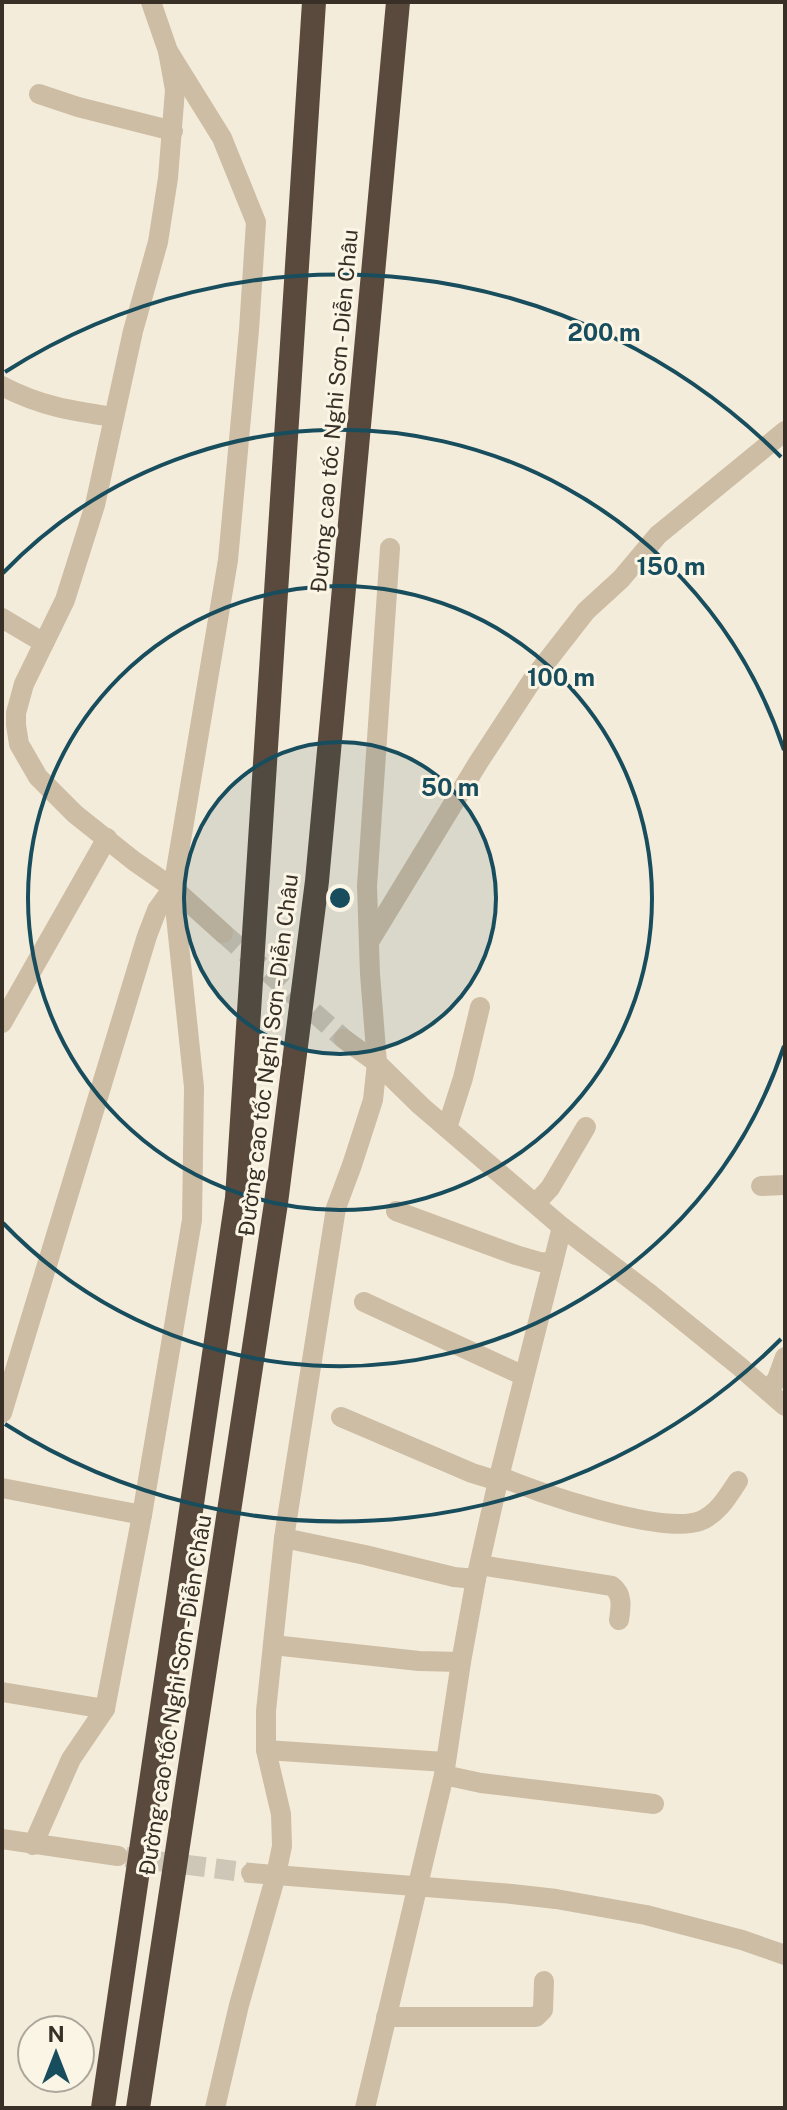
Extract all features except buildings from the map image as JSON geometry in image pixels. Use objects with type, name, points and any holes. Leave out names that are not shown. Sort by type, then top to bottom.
[{"type":"highway","name":"Đường cao tốc Nghi Sơn - Diễn Châu","points":[[103,2108],[237,1198],[314,2]]},
{"type":"highway","name":"Đường cao tốc Nghi Sơn - Diễn Châu","points":[[138,2108],[276,1203],[317,881],[398,2]]},
{"type":"street","points":[[151,2],[168,51],[175,90],[168,178],[158,242],[133,331],[95,505],[65,600],[29,672],[19,700],[16,725],[19,744],[38,777],[75,814],[173,888],[223,933]]},
{"type":"street","points":[[33,1845],[71,1759],[105,1709],[142,1515],[192,1220],[194,1087],[173,888],[228,560],[256,222],[222,138],[168,51]]},
{"type":"street","points":[[39,94],[173,131]]},
{"type":"street","points":[[2,386],[25,398],[61,409],[113,417]]},
{"type":"street","points":[[369,942],[533,679],[586,611],[621,579],[658,535],[785,431]]},
{"type":"street","points":[[215,2108],[282,1846],[281,1814],[266,1750],[266,1711],[284,1538],[336,1208],[373,1100],[377,1063],[367,886],[390,548]]},
{"type":"street","points":[[2,618],[44,643]]},
{"type":"street","points":[[2,1023],[107,838]]},
{"type":"street","points":[[2,1413],[147,936],[157,910],[173,888]]},
{"type":"street","points":[[447,1128],[480,1007]]},
{"type":"street","points":[[344,1039],[377,1063],[421,1106],[562,1227],[785,1406]]},
{"type":"street","points":[[536,1203],[550,1188],[586,1127]]},
{"type":"street","points":[[761,1186],[785,1185]]},
{"type":"street","points":[[396,1211],[516,1255],[553,1263]]},
{"type":"street","points":[[365,2108],[444,1768],[478,1572],[499,1478],[562,1227]]},
{"type":"street","points":[[364,1302],[524,1376]]},
{"type":"street","points":[[768,1391],[777,1379],[785,1357]]},
{"type":"street","points":[[341,1417],[472,1473],[499,1478],[635,1519],[696,1523],[721,1505],[738,1481]]},
{"type":"street","points":[[2,1488],[142,1515]]},
{"type":"street","points":[[284,1538],[454,1577],[478,1572],[612,1586],[618,1590],[620,1597],[619,1620]]},
{"type":"street","points":[[273,1645],[419,1661],[461,1662]]},
{"type":"street","points":[[2,1692],[105,1709]]},
{"type":"street","points":[[266,1750],[444,1768],[481,1783],[654,1804]]},
{"type":"street","points":[[2,1839],[118,1856]]},
{"type":"street","points":[[251,1873],[527,1895],[646,1915],[732,1937],[785,1955]]},
{"type":"street","points":[[386,2017],[536,2017],[543,2010],[544,1981]]},
{"type":"tunnel","points":[[223,933],[344,1039]]},
{"type":"tunnel","points":[[126,1857],[251,1873]]}]
